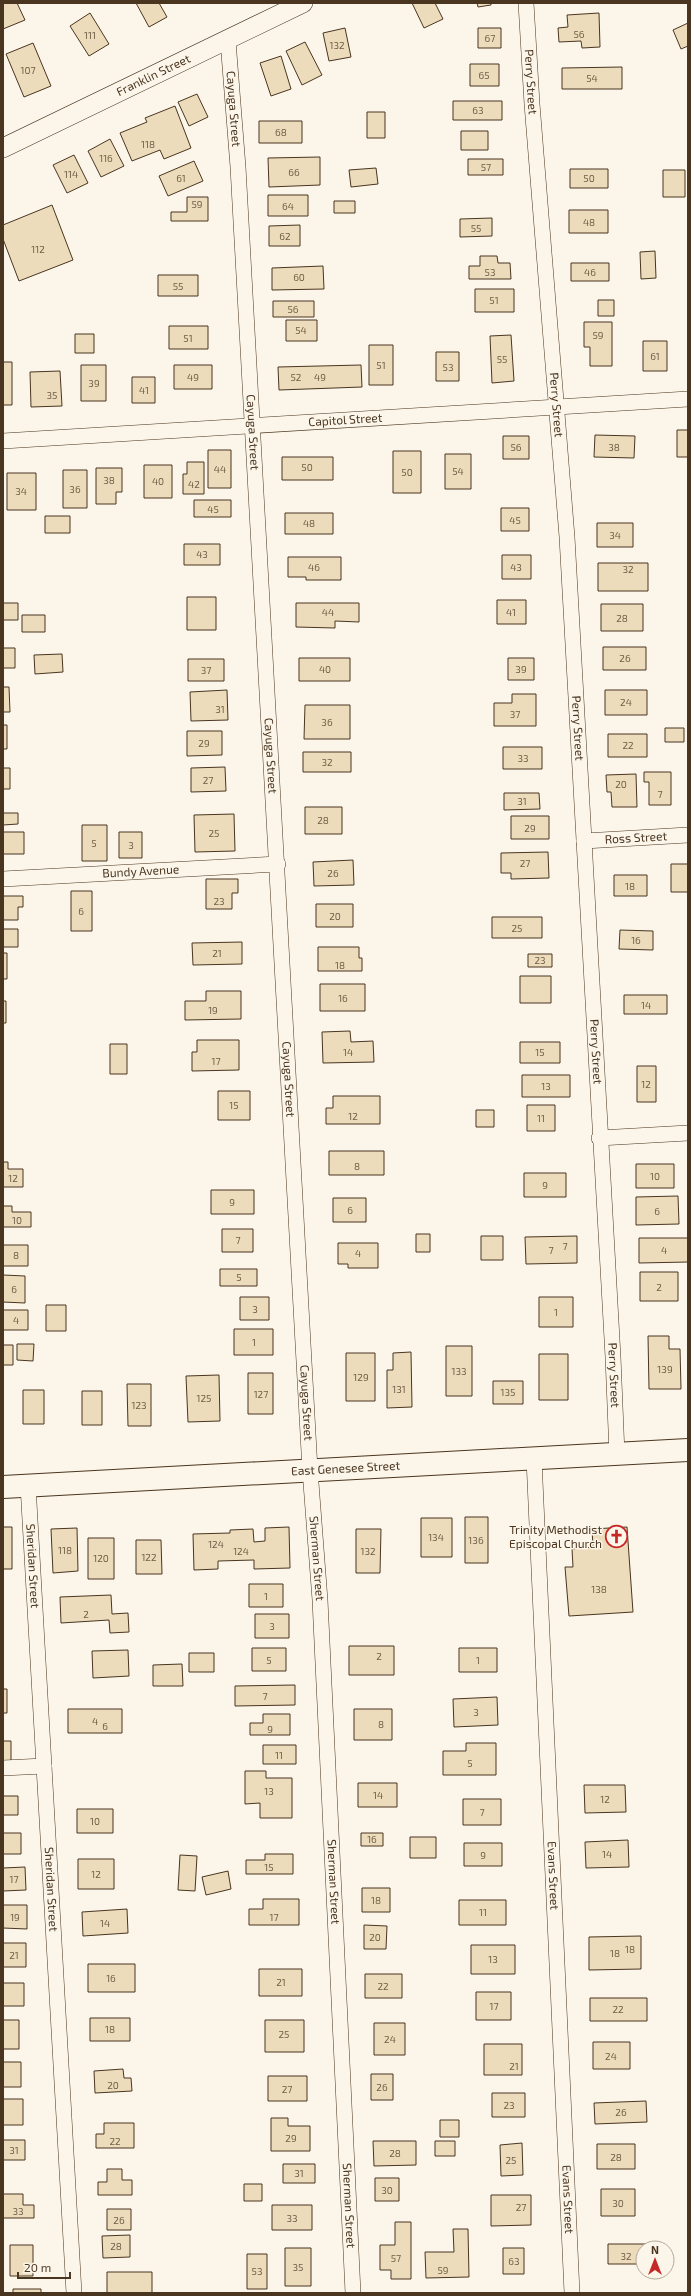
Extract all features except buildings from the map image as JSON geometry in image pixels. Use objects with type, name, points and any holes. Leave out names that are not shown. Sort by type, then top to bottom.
[{"type":"highway","name":"East Genesee Street","points":[[3,1487],[688,1450]]},
{"type":"street","name":"Franklin Street","points":[[3,148],[228,41],[282,8],[303,3]]},
{"type":"street","name":"Perry Street","points":[[526,3],[532,104],[566,536],[584,841],[599,1138],[613,1357],[617,1454]]},
{"type":"street","name":"Cayuga Street","points":[[228,41],[238,174],[278,864],[310,1470]]},
{"type":"street","name":"Capitol Street","points":[[3,441],[688,400]]},
{"type":"street","name":"Ross Street","points":[[584,841],[688,835]]},
{"type":"street","name":"Bundy Avenue","points":[[3,879],[278,864]]},
{"type":"street","points":[[599,1138],[688,1133]]},
{"type":"street","name":"Evans Street","points":[[534,1459],[572,2293]]},
{"type":"street","name":"Sherman Street","points":[[310,1470],[320,1600],[353,2293]]},
{"type":"street","name":"Sheridan Street","points":[[28,1485],[74,2293]]},
{"type":"street","points":[[3,1768],[44,1766]]},
{"type":"place","name":"Trinity Methodist Episcopal Church","points":[[617,1537]]}]
